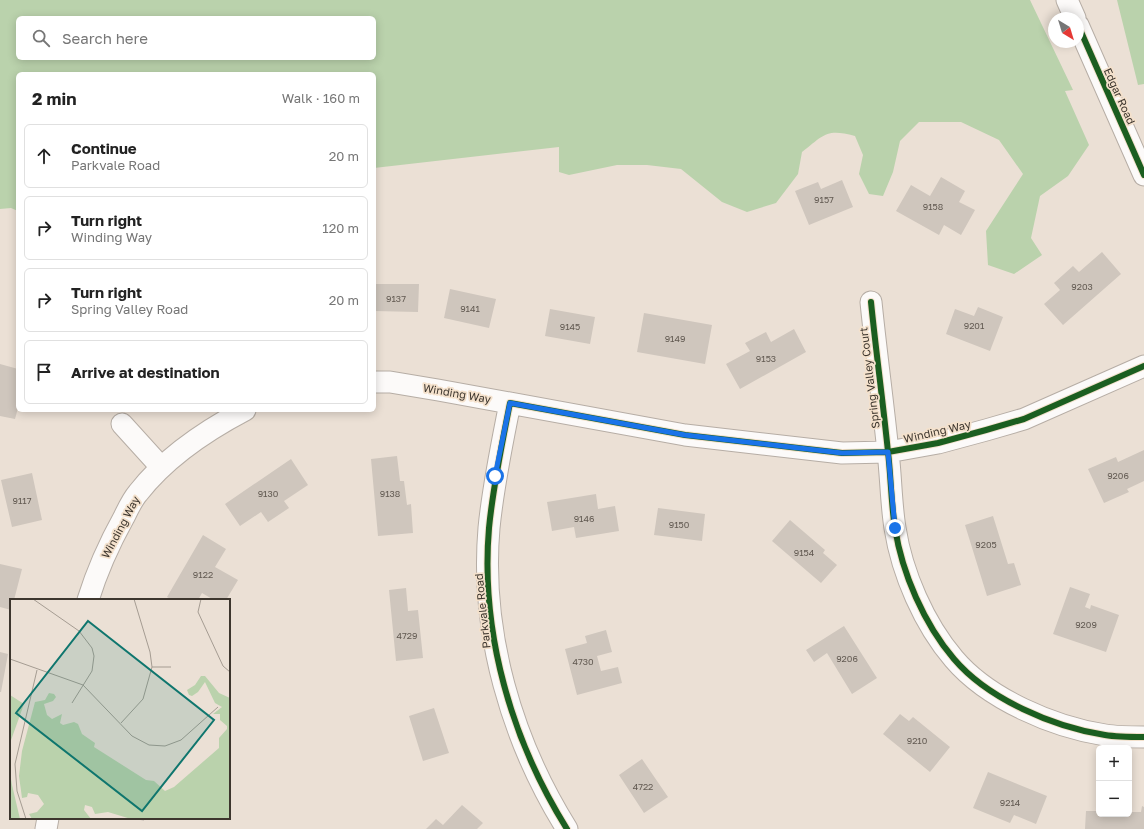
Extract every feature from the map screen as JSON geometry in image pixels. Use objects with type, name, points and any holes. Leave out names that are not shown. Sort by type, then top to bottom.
[{"type":"street","points":[[1067,0],[1072,12]]},
{"type":"street","name":"Edgar Road","points":[[1084,39],[1144,175]]},
{"type":"street","name":"Spring Valley Court","points":[[870,302],[888,452],[895,528],[905,570],[918,601],[934,632],[954,659],[976,680],[1034,715],[1068,727],[1106,735],[1144,737]]},
{"type":"street","name":"Winding Way","points":[[376,382],[397,383],[706,438],[842,453],[888,452],[938,443],[986,430],[1024,419],[1144,366]]},
{"type":"street","name":"Parkvale Road","points":[[510,403],[495,476],[489,529],[487,576],[493,635],[506,692],[524,745],[550,802],[567,829]]},
{"type":"street","name":"Winding Way","points":[[88,599],[96,574],[111,540],[137,494],[161,467],[217,425],[241,412]]},
{"type":"street","points":[[122,424],[161,467]]},
{"type":"street","points":[[46,829],[48,819]]},
{"type":"green space","points":[[0,0],[1030,0],[1048,38],[1048,48],[1053,48],[1073,90],[1065,91],[1089,145],[1068,176],[1040,196],[1031,238],[1042,255],[1014,274],[988,265],[986,231],[1023,174],[999,140],[961,122],[919,122],[900,141],[893,172],[883,196],[869,194],[859,174],[863,155],[855,136],[831,133],[821,137],[802,152],[798,174],[776,203],[747,212],[722,202],[681,169],[647,165],[617,165],[569,175],[559,172],[559,147],[376,168],[376,72],[16,72],[16,210],[11,208],[0,209]]},
{"type":"green space","points":[[1117,0],[1144,0],[1144,84],[1138,85]]},
{"type":"building","points":[[941,177],[965,191],[959,202],[975,210],[961,235],[944,225],[939,235],[896,211],[911,185],[930,196]]},
{"type":"building","points":[[842,180],[853,207],[809,225],[795,191],[818,182],[821,189]]},
{"type":"building","points":[[1102,252],[1121,274],[1063,325],[1044,304],[1060,290],[1054,283],[1073,266],[1079,272]]},
{"type":"building","points":[[376,284],[419,284],[418,312],[376,311]]},
{"type":"building","points":[[450,289],[496,299],[489,328],[444,318]]},
{"type":"building","points":[[978,307],[1003,317],[990,351],[946,334],[955,309],[974,316]]},
{"type":"building","points":[[550,309],[595,317],[590,344],[545,336]]},
{"type":"building","points":[[644,313],[712,325],[705,364],[637,352]]},
{"type":"building","points":[[794,329],[806,352],[740,389],[726,364],[750,351],[745,343],[766,332],[771,342]]},
{"type":"building","points":[[0,364],[16,368],[17,412],[15,419],[0,416]]},
{"type":"building","points":[[1144,450],[1144,481],[1127,489],[1129,492],[1104,503],[1088,469],[1116,457],[1118,462]]},
{"type":"building","points":[[397,456],[400,481],[404,481],[407,505],[411,504],[413,533],[378,536],[371,459]]},
{"type":"building","points":[[291,459],[308,485],[284,501],[289,508],[268,522],[261,512],[240,526],[225,504]]},
{"type":"building","points":[[32,473],[42,520],[12,527],[1,480]]},
{"type":"building","points":[[596,494],[598,509],[615,506],[619,531],[576,538],[574,527],[552,531],[547,502]]},
{"type":"building","points":[[658,508],[705,514],[702,541],[654,535]]},
{"type":"building","points":[[993,516],[1008,564],[1014,563],[1021,585],[987,596],[965,525]]},
{"type":"building","points":[[790,520],[825,550],[823,553],[837,565],[821,583],[772,541]]},
{"type":"building","points":[[203,535],[226,549],[215,567],[238,580],[227,599],[212,599],[202,593],[199,599],[170,599],[167,597]]},
{"type":"building","points":[[0,564],[22,569],[14,599],[10,599],[10,610],[0,607]]},
{"type":"building","points":[[1070,587],[1090,594],[1085,607],[1090,609],[1091,605],[1119,615],[1106,652],[1053,634]]},
{"type":"building","points":[[406,588],[408,611],[418,610],[423,658],[396,661],[389,590]]},
{"type":"building","points":[[844,626],[877,678],[852,694],[827,653],[814,662],[806,650]]},
{"type":"building","points":[[606,630],[612,652],[597,656],[601,671],[618,667],[622,683],[577,695],[565,649],[587,643],[585,636]]},
{"type":"building","points":[[0,652],[8,654],[1,692],[0,692]]},
{"type":"building","points":[[434,708],[449,753],[423,761],[409,716]]},
{"type":"building","points":[[900,714],[909,721],[913,717],[950,747],[930,772],[883,734]]},
{"type":"building","points":[[642,759],[668,797],[644,813],[619,775]]},
{"type":"building","points":[[988,772],[1047,796],[1036,824],[1014,815],[1010,823],[973,808]]},
{"type":"building","points":[[462,805],[483,823],[477,829],[426,829],[436,819],[443,825]]},
{"type":"building","points":[[1142,806],[1144,807],[1144,829],[1085,829],[1086,811],[1096,811],[1096,817],[1132,817],[1132,812],[1141,812]]},
{"type":"cycle path","points":[[1084,39],[1144,175]]},
{"type":"cycle path","points":[[871,302],[898,545],[909,580],[933,630],[954,659],[968,673],[1003,699],[1043,718],[1085,731],[1114,736],[1144,737]]},
{"type":"cycle path","points":[[567,829],[547,795],[530,760],[504,685],[495,646],[490,607],[488,567],[489,528],[495,481],[510,403],[685,435],[842,453],[888,452],[938,443],[1024,419],[1144,366]]},
{"type":"route","points":[[495,476],[510,403],[685,435],[734,442],[842,453],[888,452],[895,528]]}]
